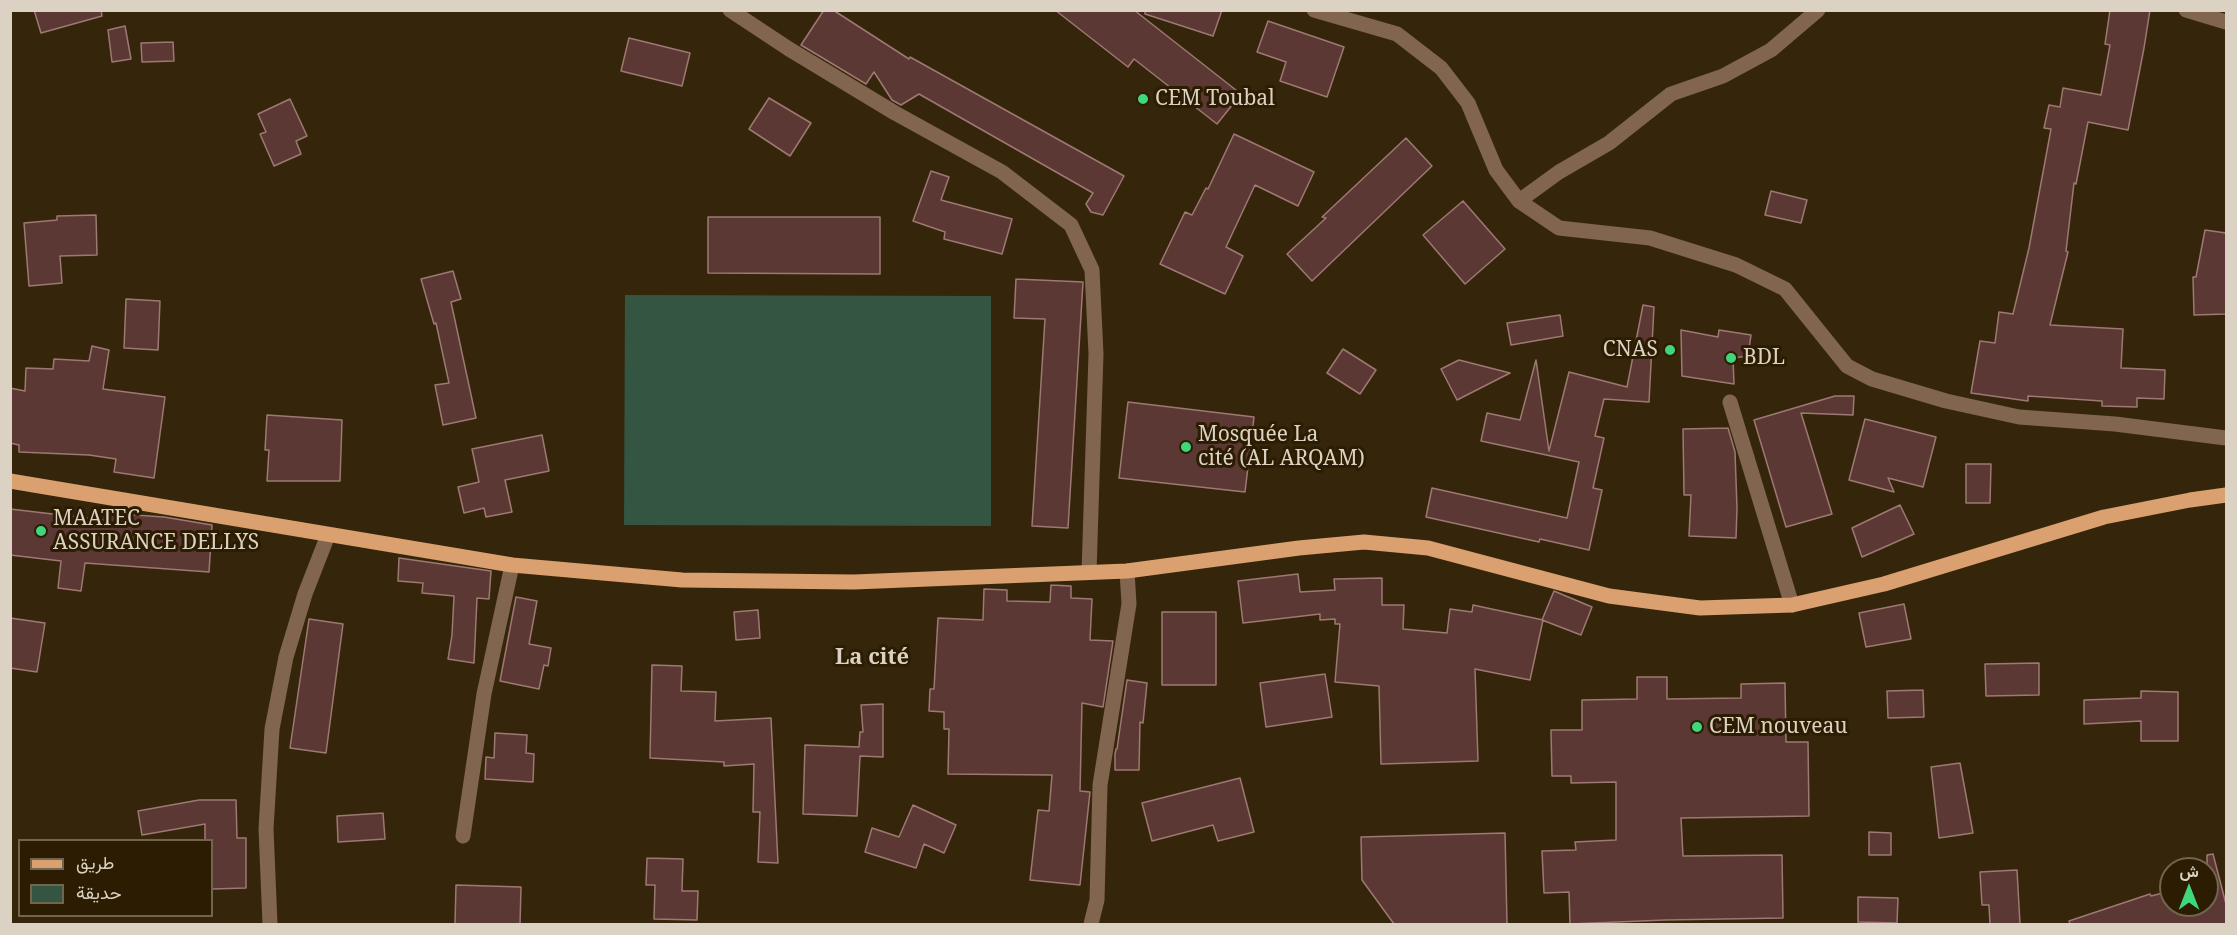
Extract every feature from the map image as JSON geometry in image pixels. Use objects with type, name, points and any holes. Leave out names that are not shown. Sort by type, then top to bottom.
[{"type":"main road","points":[[10,481],[512,566],[682,580],[854,582],[1127,571],[1299,548],[1364,542],[1428,548],[1609,596],[1700,609],[1792,605],[1884,584],[2104,517],[2226,495]]},
{"type":"street","points":[[730,10],[789,49],[895,113],[1002,172],[1071,225],[1092,270],[1096,354],[1089,572]]},
{"type":"street","points":[[1314,10],[1397,34],[1441,68],[1468,103],[1496,170],[1519,201],[1559,228],[1650,238],[1736,265],[1785,289],[1847,366],[1872,379],[1946,401],[2019,417],[2115,424],[2226,438]]},
{"type":"street","points":[[1519,201],[1559,172],[1609,143],[1671,94],[1723,76],[1771,50],[1818,10]]},
{"type":"street","points":[[2186,10],[2226,22]]},
{"type":"street","points":[[1730,402],[1792,605]]},
{"type":"street","points":[[270,924],[266,829],[272,729],[286,657],[305,594],[328,535]]},
{"type":"street","points":[[463,836],[484,694],[512,566]]},
{"type":"street","points":[[1091,924],[1097,900],[1100,785],[1129,604],[1127,571]]},
{"type":"green space","points":[[625,295],[991,296],[991,526],[624,525]]},
{"type":"building","points":[[34,10],[101,10],[102,16],[41,33]]},
{"type":"building","points":[[824,10],[833,10],[909,59],[910,57],[1124,176],[1103,215],[1091,212],[1086,204],[1093,193],[919,94],[901,105],[892,100],[874,72],[866,84],[801,45]]},
{"type":"building","points":[[1055,10],[1134,10],[1241,94],[1217,124],[1134,59],[1128,67]]},
{"type":"building","points":[[1145,10],[1222,10],[1213,36],[1145,14]]},
{"type":"building","points":[[2110,10],[2150,10],[2144,48],[2128,130],[2088,122],[2076,184],[2074,183],[2066,251],[2068,252],[2050,325],[2123,329],[2121,368],[2165,370],[2164,399],[2137,398],[2137,407],[2102,406],[2102,401],[2028,396],[2028,401],[1971,393],[1980,341],[1995,343],[1999,312],[2013,314],[2029,248],[2051,129],[2044,128],[2049,105],[2060,107],[2063,88],[2101,95],[2110,45],[2105,44]]},
{"type":"building","points":[[1268,21],[1344,47],[1327,97],[1280,81],[1286,62],[1257,52]]},
{"type":"building","points":[[125,26],[131,59],[112,62],[108,30]]},
{"type":"building","points":[[629,38],[690,53],[682,86],[621,71]]},
{"type":"building","points":[[173,42],[174,61],[142,62],[141,43]]},
{"type":"building","points":[[769,98],[811,123],[790,156],[749,129]]},
{"type":"building","points":[[290,99],[307,136],[296,141],[301,154],[274,166],[260,134],[266,132],[258,114]]},
{"type":"building","points":[[1234,134],[1314,172],[1298,206],[1255,185],[1226,247],[1243,256],[1225,294],[1160,264],[1185,212],[1192,215],[1206,188],[1208,189]]},
{"type":"building","points":[[1406,138],[1432,166],[1312,281],[1287,254],[1326,218],[1322,217]]},
{"type":"building","points":[[931,171],[949,177],[941,200],[1012,219],[1002,254],[944,239],[945,232],[913,221]]},
{"type":"building","points":[[1771,191],[1807,200],[1801,223],[1765,215]]},
{"type":"building","points":[[1463,201],[1505,249],[1465,284],[1423,235]]},
{"type":"building","points":[[96,215],[97,255],[60,256],[62,283],[29,286],[24,223],[57,220],[57,216]]},
{"type":"building","points":[[708,217],[880,217],[880,274],[708,273]]},
{"type":"building","points":[[2205,230],[2226,233],[2226,314],[2194,315],[2193,277],[2196,277]]},
{"type":"building","points":[[453,271],[461,299],[451,302],[476,418],[443,425],[435,385],[449,383],[436,323],[434,324],[421,279]]},
{"type":"building","points":[[1016,279],[1083,282],[1068,528],[1032,526],[1045,319],[1014,318]]},
{"type":"building","points":[[126,299],[160,301],[158,350],[124,348]]},
{"type":"building","points":[[1643,305],[1654,307],[1649,402],[1604,399],[1595,436],[1604,438],[1593,488],[1602,490],[1589,550],[1540,539],[1539,542],[1426,517],[1432,488],[1567,518],[1579,462],[1481,441],[1487,413],[1520,420],[1536,360],[1549,451],[1569,372],[1627,387]]},
{"type":"building","points":[[1560,315],[1563,336],[1511,345],[1507,323]]},
{"type":"building","points":[[1681,330],[1718,337],[1719,330],[1751,335],[1748,356],[1733,358],[1734,384],[1682,376]]},
{"type":"building","points":[[92,346],[109,350],[103,389],[165,397],[154,478],[114,472],[116,459],[89,455],[19,452],[19,445],[10,443],[10,388],[25,391],[26,368],[53,369],[54,359],[89,361]]},
{"type":"building","points":[[1343,349],[1376,370],[1360,394],[1327,373]]},
{"type":"building","points":[[1459,360],[1510,373],[1457,400],[1441,369]]},
{"type":"building","points":[[1835,396],[1854,396],[1853,415],[1801,413],[1832,514],[1786,527],[1754,420]]},
{"type":"building","name":"Mosquée La cité (AL ARQAM)","points":[[1128,402],[1254,417],[1245,492],[1119,478]]},
{"type":"building","points":[[267,415],[342,420],[340,481],[267,481],[269,450],[265,450]]},
{"type":"building","points":[[1865,419],[1936,437],[1923,487],[1888,478],[1894,492],[1849,480]]},
{"type":"building","points":[[1728,428],[1735,452],[1736,538],[1689,536],[1691,495],[1684,495],[1683,429]]},
{"type":"building","points":[[542,435],[549,471],[505,480],[512,512],[486,517],[484,508],[464,513],[458,487],[479,482],[472,449]]},
{"type":"building","points":[[1966,464],[1991,464],[1990,503],[1966,503]]},
{"type":"building","points":[[1900,505],[1914,534],[1862,557],[1852,528]]},
{"type":"building","points":[[10,509],[104,520],[105,513],[164,517],[212,525],[209,572],[85,563],[81,591],[58,588],[61,561],[10,555]]},
{"type":"building","points":[[399,558],[491,571],[489,599],[477,598],[474,663],[448,659],[454,596],[422,593],[423,583],[398,581]]},
{"type":"building","points":[[1298,574],[1300,592],[1335,590],[1334,579],[1382,578],[1382,605],[1404,605],[1403,629],[1447,633],[1450,609],[1472,612],[1473,605],[1543,620],[1530,680],[1475,669],[1478,761],[1381,764],[1379,686],[1335,682],[1340,624],[1335,624],[1335,619],[1320,620],[1320,614],[1243,623],[1238,581]]},
{"type":"building","points":[[1051,585],[1071,586],[1071,598],[1092,599],[1090,640],[1113,641],[1103,707],[1082,703],[1080,791],[1090,792],[1080,885],[1030,880],[1038,810],[1049,811],[1052,775],[948,774],[949,729],[944,729],[944,712],[929,711],[930,689],[934,689],[938,618],[983,620],[984,589],[1007,590],[1007,601],[1050,602]]},
{"type":"building","points":[[1554,591],[1592,607],[1581,635],[1542,620]]},
{"type":"building","points":[[516,597],[537,601],[529,644],[551,648],[548,666],[544,665],[539,689],[500,681]]},
{"type":"building","points":[[1904,604],[1911,639],[1866,647],[1859,613]]},
{"type":"building","points":[[758,610],[760,638],[736,640],[734,612]]},
{"type":"building","points":[[1162,612],[1216,612],[1216,685],[1162,685]]},
{"type":"building","points":[[10,618],[45,623],[37,672],[10,668]]},
{"type":"building","points":[[309,619],[343,624],[326,753],[290,748]]},
{"type":"building","points":[[2039,663],[2039,695],[1986,696],[1985,664]]},
{"type":"building","points":[[652,665],[682,666],[681,691],[716,692],[715,721],[771,718],[778,863],[758,862],[760,812],[753,812],[754,764],[724,766],[724,762],[650,758]]},
{"type":"building","points":[[1325,674],[1332,717],[1266,727],[1260,683]]},
{"type":"building","points":[[1637,677],[1667,677],[1667,699],[1741,698],[1741,684],[1785,683],[1786,742],[1808,742],[1809,816],[1681,818],[1683,856],[1782,855],[1783,918],[1570,924],[1569,892],[1544,893],[1542,851],[1576,850],[1575,842],[1616,840],[1616,782],[1571,783],[1571,776],[1552,776],[1551,730],[1582,730],[1582,700],[1637,699]]},
{"type":"building","points":[[1127,680],[1147,683],[1143,723],[1140,722],[1139,770],[1115,770],[1115,754]]},
{"type":"building","points":[[1923,690],[1924,717],[1888,718],[1887,691]]},
{"type":"building","points":[[2141,691],[2178,692],[2178,741],[2141,741],[2141,721],[2084,724],[2084,700],[2141,698]]},
{"type":"building","points":[[883,704],[883,757],[860,756],[857,816],[803,814],[805,745],[859,747],[860,732],[863,732],[861,705]]},
{"type":"building","points":[[495,733],[527,735],[526,753],[534,754],[533,782],[485,779],[486,757],[494,758]]},
{"type":"building","points":[[1960,763],[1973,833],[1939,838],[1931,767]]},
{"type":"building","points":[[1240,778],[1254,832],[1218,841],[1213,825],[1152,841],[1142,803]]},
{"type":"building","points":[[199,800],[236,800],[237,838],[246,838],[246,888],[213,889],[213,839],[205,839],[205,824],[142,835],[138,811]]},
{"type":"building","points":[[913,805],[956,825],[944,853],[924,844],[916,868],[865,852],[872,828],[899,837]]},
{"type":"building","points":[[383,813],[385,839],[338,842],[337,816]]},
{"type":"building","points":[[1869,832],[1891,833],[1891,855],[1869,855]]},
{"type":"building","points":[[1505,833],[1507,924],[1394,924],[1362,880],[1361,837]]},
{"type":"building","points":[[647,858],[683,859],[682,891],[698,891],[697,920],[654,919],[655,885],[646,885]]},
{"type":"building","points":[[2017,870],[2020,924],[1990,924],[1989,905],[1982,905],[1980,872]]},
{"type":"building","points":[[2219,877],[2226,904],[2226,924],[2070,924],[2069,921],[2150,894],[2151,896],[2159,894],[2159,917],[2219,917]]},
{"type":"building","points":[[456,885],[521,887],[520,924],[455,924]]},
{"type":"building","points":[[1858,897],[1898,898],[1897,923],[1858,922]]},
{"type":"place","name":"CEM Toubal","points":[[1143,99]]},
{"type":"place","name":"CNAS","points":[[1670,350]]},
{"type":"place","name":"BDL","points":[[1731,358]]},
{"type":"place","name":"Mosquée La cité (AL ARQAM)","points":[[1186,447]]},
{"type":"place","name":"MAATEC ASSURANCE DELLYS","points":[[41,531]]},
{"type":"place","name":"CEM nouveau","points":[[1697,727]]},
{"type":"district","name":"La cité","points":[[872,658]]}]
